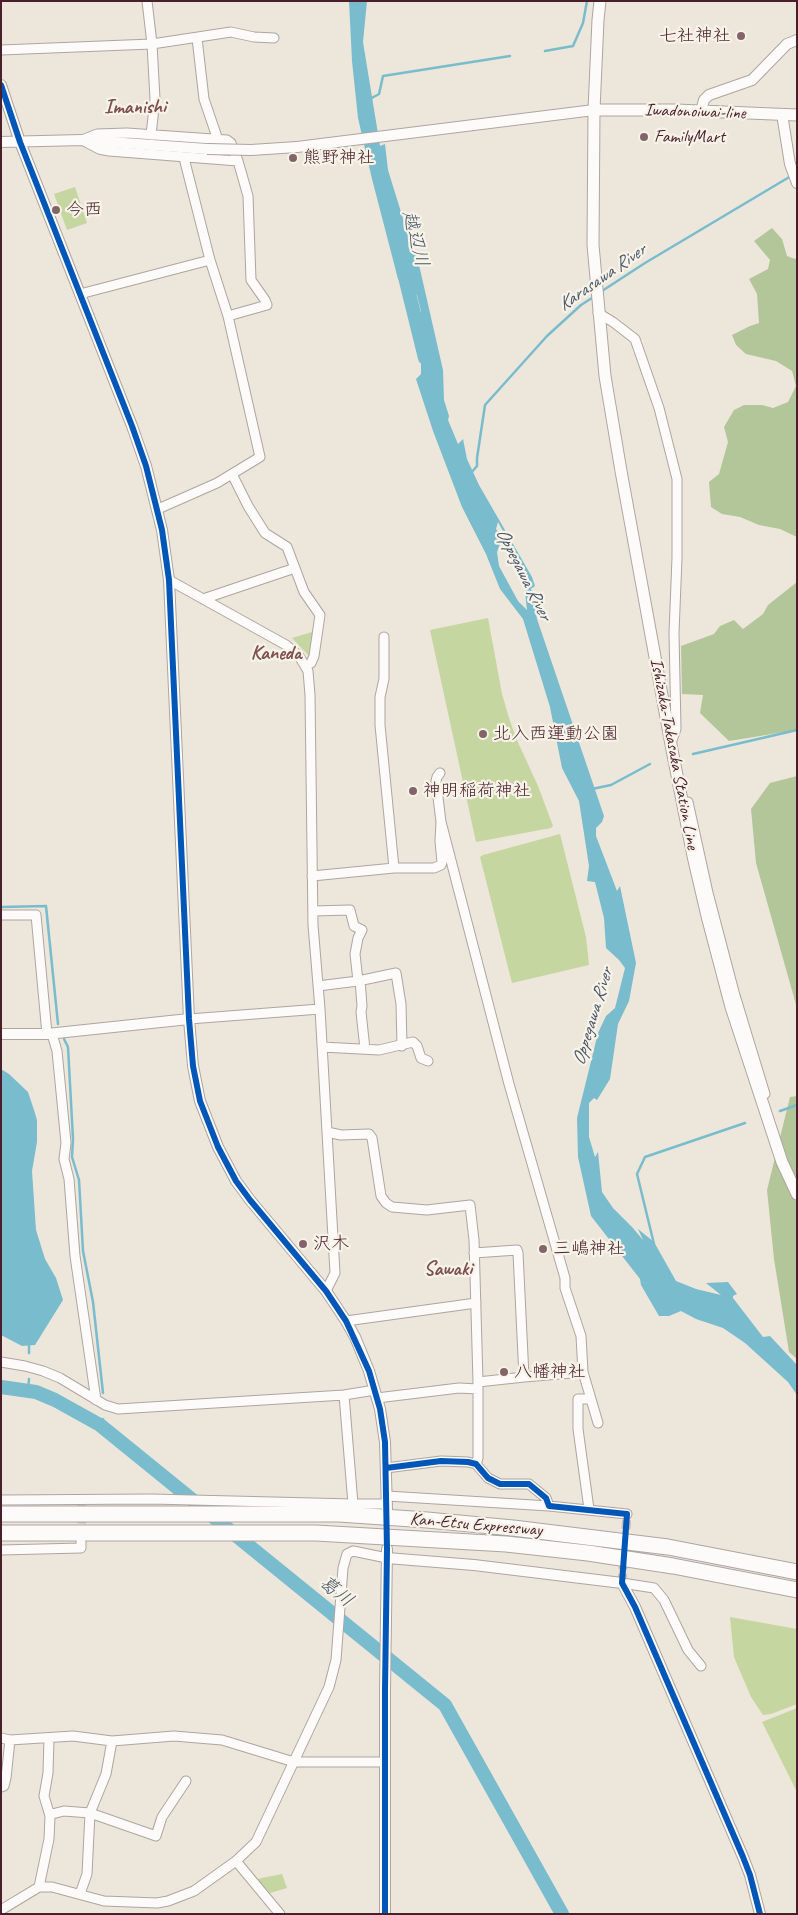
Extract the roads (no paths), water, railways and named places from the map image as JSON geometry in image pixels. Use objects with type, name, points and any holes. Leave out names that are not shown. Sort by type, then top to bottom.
[{"type":"highway","name":"Kan-Etsu Expressway","points":[[1,1514],[339,1514],[427,1520],[513,1528],[668,1547],[797,1572]]},
{"type":"highway","name":"Kan-Etsu Expressway","points":[[1,1533],[316,1533],[506,1544],[588,1553],[673,1566],[797,1590]]},
{"type":"main road","name":"Ishizaka-Takasaka Station Line","points":[[600,1],[594,110],[592,223],[597,308],[605,376],[620,471],[693,856],[728,998],[782,1162],[797,1194]]},
{"type":"main road","name":"Iwadonoiwai-line","points":[[594,110],[700,111],[797,115]]},
{"type":"street","points":[[146,1],[152,44],[155,99],[151,135]]},
{"type":"street","points":[[1,50],[152,44],[231,32],[254,37],[274,38]]},
{"type":"street","points":[[197,38],[204,98],[218,140]]},
{"type":"street","points":[[700,111],[704,100],[709,95],[752,80],[787,44],[797,40]]},
{"type":"street","points":[[1,85],[20,142],[132,426],[158,509],[169,580],[189,1019],[196,1083],[200,1101],[218,1147],[236,1181],[326,1291],[346,1321],[362,1354],[376,1394],[385,1442],[387,1503]]},
{"type":"street","points":[[1,142],[82,140],[207,150],[251,150],[321,145],[594,110]]},
{"type":"street","points":[[782,114],[790,164],[797,183]]},
{"type":"street","points":[[82,140],[97,134],[111,133],[227,140],[231,143],[248,196],[252,280],[266,300],[267,305],[228,316]]},
{"type":"street","points":[[82,140],[99,149],[109,151],[184,158],[238,160]]},
{"type":"street","points":[[158,509],[195,494],[260,457],[228,316],[210,260],[184,158]]},
{"type":"street","points":[[80,294],[210,260]]},
{"type":"street","points":[[597,308],[635,339],[659,408],[677,480],[678,558],[674,633],[676,729],[671,746]]},
{"type":"street","points":[[232,474],[248,506],[265,533],[287,547],[304,592],[320,615],[314,656],[311,663],[306,666]]},
{"type":"street","points":[[203,599],[295,568]]},
{"type":"street","points":[[169,580],[286,645],[299,656],[306,666],[309,677],[312,911],[320,1009],[335,1273],[326,1291]]},
{"type":"street","points":[[384,637],[384,679],[380,697],[380,726],[394,868]]},
{"type":"street","points":[[440,773],[436,777],[436,782],[441,822],[509,1084],[566,1278],[565,1288],[581,1336],[583,1372],[598,1423]]},
{"type":"street","points":[[312,876],[394,868],[434,868],[441,865],[441,822]]},
{"type":"street","points":[[312,911],[350,910],[354,926],[362,930],[358,938],[355,954],[362,1006],[360,1012],[365,1049]]},
{"type":"street","points":[[1,915],[36,915],[49,1034],[57,1051],[66,1143],[64,1158],[69,1179],[75,1256],[96,1400]]},
{"type":"street","points":[[318,986],[359,981],[396,973],[401,1004],[402,1046]]},
{"type":"street","points":[[1,1034],[49,1034],[189,1019],[320,1009]]},
{"type":"street","points":[[322,1047],[384,1049],[414,1042],[421,1058],[428,1061]]},
{"type":"street","points":[[327,1132],[341,1135],[369,1134],[372,1138],[381,1196],[392,1207],[427,1210],[470,1205],[474,1253],[478,1385],[478,1458],[476,1464]]},
{"type":"street","points":[[474,1253],[517,1250],[524,1377]]},
{"type":"street","points":[[346,1321],[476,1303]]},
{"type":"street","points":[[1,1362],[43,1371],[60,1378],[105,1406],[118,1409],[459,1388],[524,1377],[583,1372]]},
{"type":"street","points":[[344,1395],[354,1504]]},
{"type":"street","points":[[589,1510],[578,1429],[578,1399],[590,1399]]},
{"type":"street","points":[[386,1468],[441,1461],[468,1462],[476,1464],[488,1478],[500,1484],[529,1484],[546,1498],[549,1506]]},
{"type":"street","points":[[1,1500],[82,1501],[161,1499],[354,1504],[549,1506],[627,1514]]},
{"type":"street","points":[[1,1550],[81,1548],[81,1542]]},
{"type":"street","points":[[1,1910],[39,1887],[52,1887],[104,1901],[168,1902],[194,1890],[236,1861],[256,1842],[329,1687],[335,1665],[344,1568],[347,1554],[353,1551],[654,1588],[664,1600],[688,1650],[701,1666]]},
{"type":"street","points":[[385,1914],[387,1554]]},
{"type":"street","points":[[622,1583],[635,1607],[743,1857],[750,1875],[760,1914]]},
{"type":"street","points":[[1,1787],[4,1786],[6,1778],[6,1739],[73,1736],[112,1741],[174,1736],[222,1740],[294,1762],[386,1762]]},
{"type":"street","points":[[39,1887],[49,1839],[50,1816],[44,1796],[48,1773],[48,1738]]},
{"type":"street","points":[[80,1894],[87,1874],[90,1813],[106,1774],[112,1741]]},
{"type":"street","points":[[50,1816],[64,1811],[90,1813],[156,1836],[162,1817],[186,1781]]},
{"type":"street","points":[[236,1861],[280,1914]]},
{"type":"water","points":[[349,1],[367,1],[363,42],[380,146],[385,144],[388,170],[414,254],[417,256],[443,370],[444,400],[449,416],[448,420],[458,444],[463,439],[467,459],[479,485],[532,577],[535,586],[531,589],[534,601],[540,608],[536,613],[537,619],[604,816],[602,822],[596,828],[596,836],[617,891],[620,886],[636,963],[629,1001],[618,1024],[610,1079],[597,1100],[594,1098],[589,1103],[589,1137],[595,1157],[598,1152],[602,1192],[613,1208],[643,1240],[638,1229],[654,1242],[676,1281],[696,1289],[721,1295],[706,1283],[728,1282],[737,1294],[733,1298],[763,1337],[770,1336],[797,1365],[797,1395],[788,1382],[745,1343],[723,1328],[696,1319],[681,1311],[669,1316],[659,1316],[641,1285],[640,1279],[591,1216],[578,1157],[577,1118],[598,1033],[606,1016],[615,1008],[625,968],[606,948],[604,918],[595,882],[587,881],[589,866],[579,801],[562,768],[550,707],[523,619],[500,589],[486,554],[462,507],[433,431],[416,379],[421,374],[421,311],[417,295],[398,279],[358,118],[352,61]],"holes":[[[498,522],[529,584],[525,592],[527,610],[518,601],[499,566],[497,552],[500,544],[507,544],[496,529]]]},
{"type":"water","points":[[1,1069],[28,1092],[37,1120],[37,1142],[32,1171],[36,1230],[45,1259],[56,1278],[63,1300],[35,1345],[22,1346],[1,1335]]},
{"type":"waterway","points":[[545,51],[573,46],[583,23],[587,1]]},
{"type":"waterway","points":[[370,99],[379,94],[383,76],[510,56]]},
{"type":"waterway","name":"Karasawa River","points":[[602,291],[645,263],[791,176]]},
{"type":"waterway","name":"越辺川","points":[[403,269],[425,358]]},
{"type":"waterway","name":"Karasawa River","points":[[471,473],[477,466],[485,405],[547,336],[581,305],[595,296]]},
{"type":"waterway","points":[[693,754],[797,730]]},
{"type":"waterway","points":[[592,789],[611,785],[650,764]]},
{"type":"waterway","points":[[1,907],[46,906],[58,1024]]},
{"type":"waterway","points":[[64,1039],[68,1047],[73,1139],[72,1157],[79,1180],[83,1251],[93,1302],[103,1393]]},
{"type":"waterway","points":[[780,1111],[797,1105]]},
{"type":"waterway","points":[[654,1244],[637,1174],[645,1157],[745,1123]]},
{"type":"waterway","points":[[29,1345],[29,1353]]},
{"type":"waterway","points":[[28,1391],[29,1379]]},
{"type":"waterway","name":"葛川","points":[[1,1387],[36,1392],[55,1400],[100,1425],[445,1705],[562,1914]]},
{"type":"waterway","name":"葛川","points":[[100,1425],[103,1419]]},
{"type":"tunnel","points":[[81,1537],[82,1505]]},
{"type":"tunnel","points":[[622,1583],[627,1514]]},
{"type":"place","name":"七社神社","points":[[741,36]]},
{"type":"place","name":"FamilyMart","points":[[644,137]]},
{"type":"place","name":"熊野神社","points":[[293,158]]},
{"type":"place","name":"今西","points":[[56,210]]},
{"type":"place","name":"北入西運動公園","points":[[483,734]]},
{"type":"place","name":"神明稲荷神社","points":[[413,791]]},
{"type":"place","name":"沢木","points":[[303,1244]]},
{"type":"place","name":"三嶋神社","points":[[543,1249]]},
{"type":"place","name":"八幡神社","points":[[504,1372]]},
{"type":"district","name":"Imanishi","points":[[135,108]]},
{"type":"district","name":"Kaneda","points":[[276,654]]},
{"type":"district","name":"Sawaki","points":[[448,1270]]},
{"type":"water label","name":"Oppegawa River","points":[[523,574]]},
{"type":"water label","name":"Oppegawa River","points":[[593,1017]]}]
